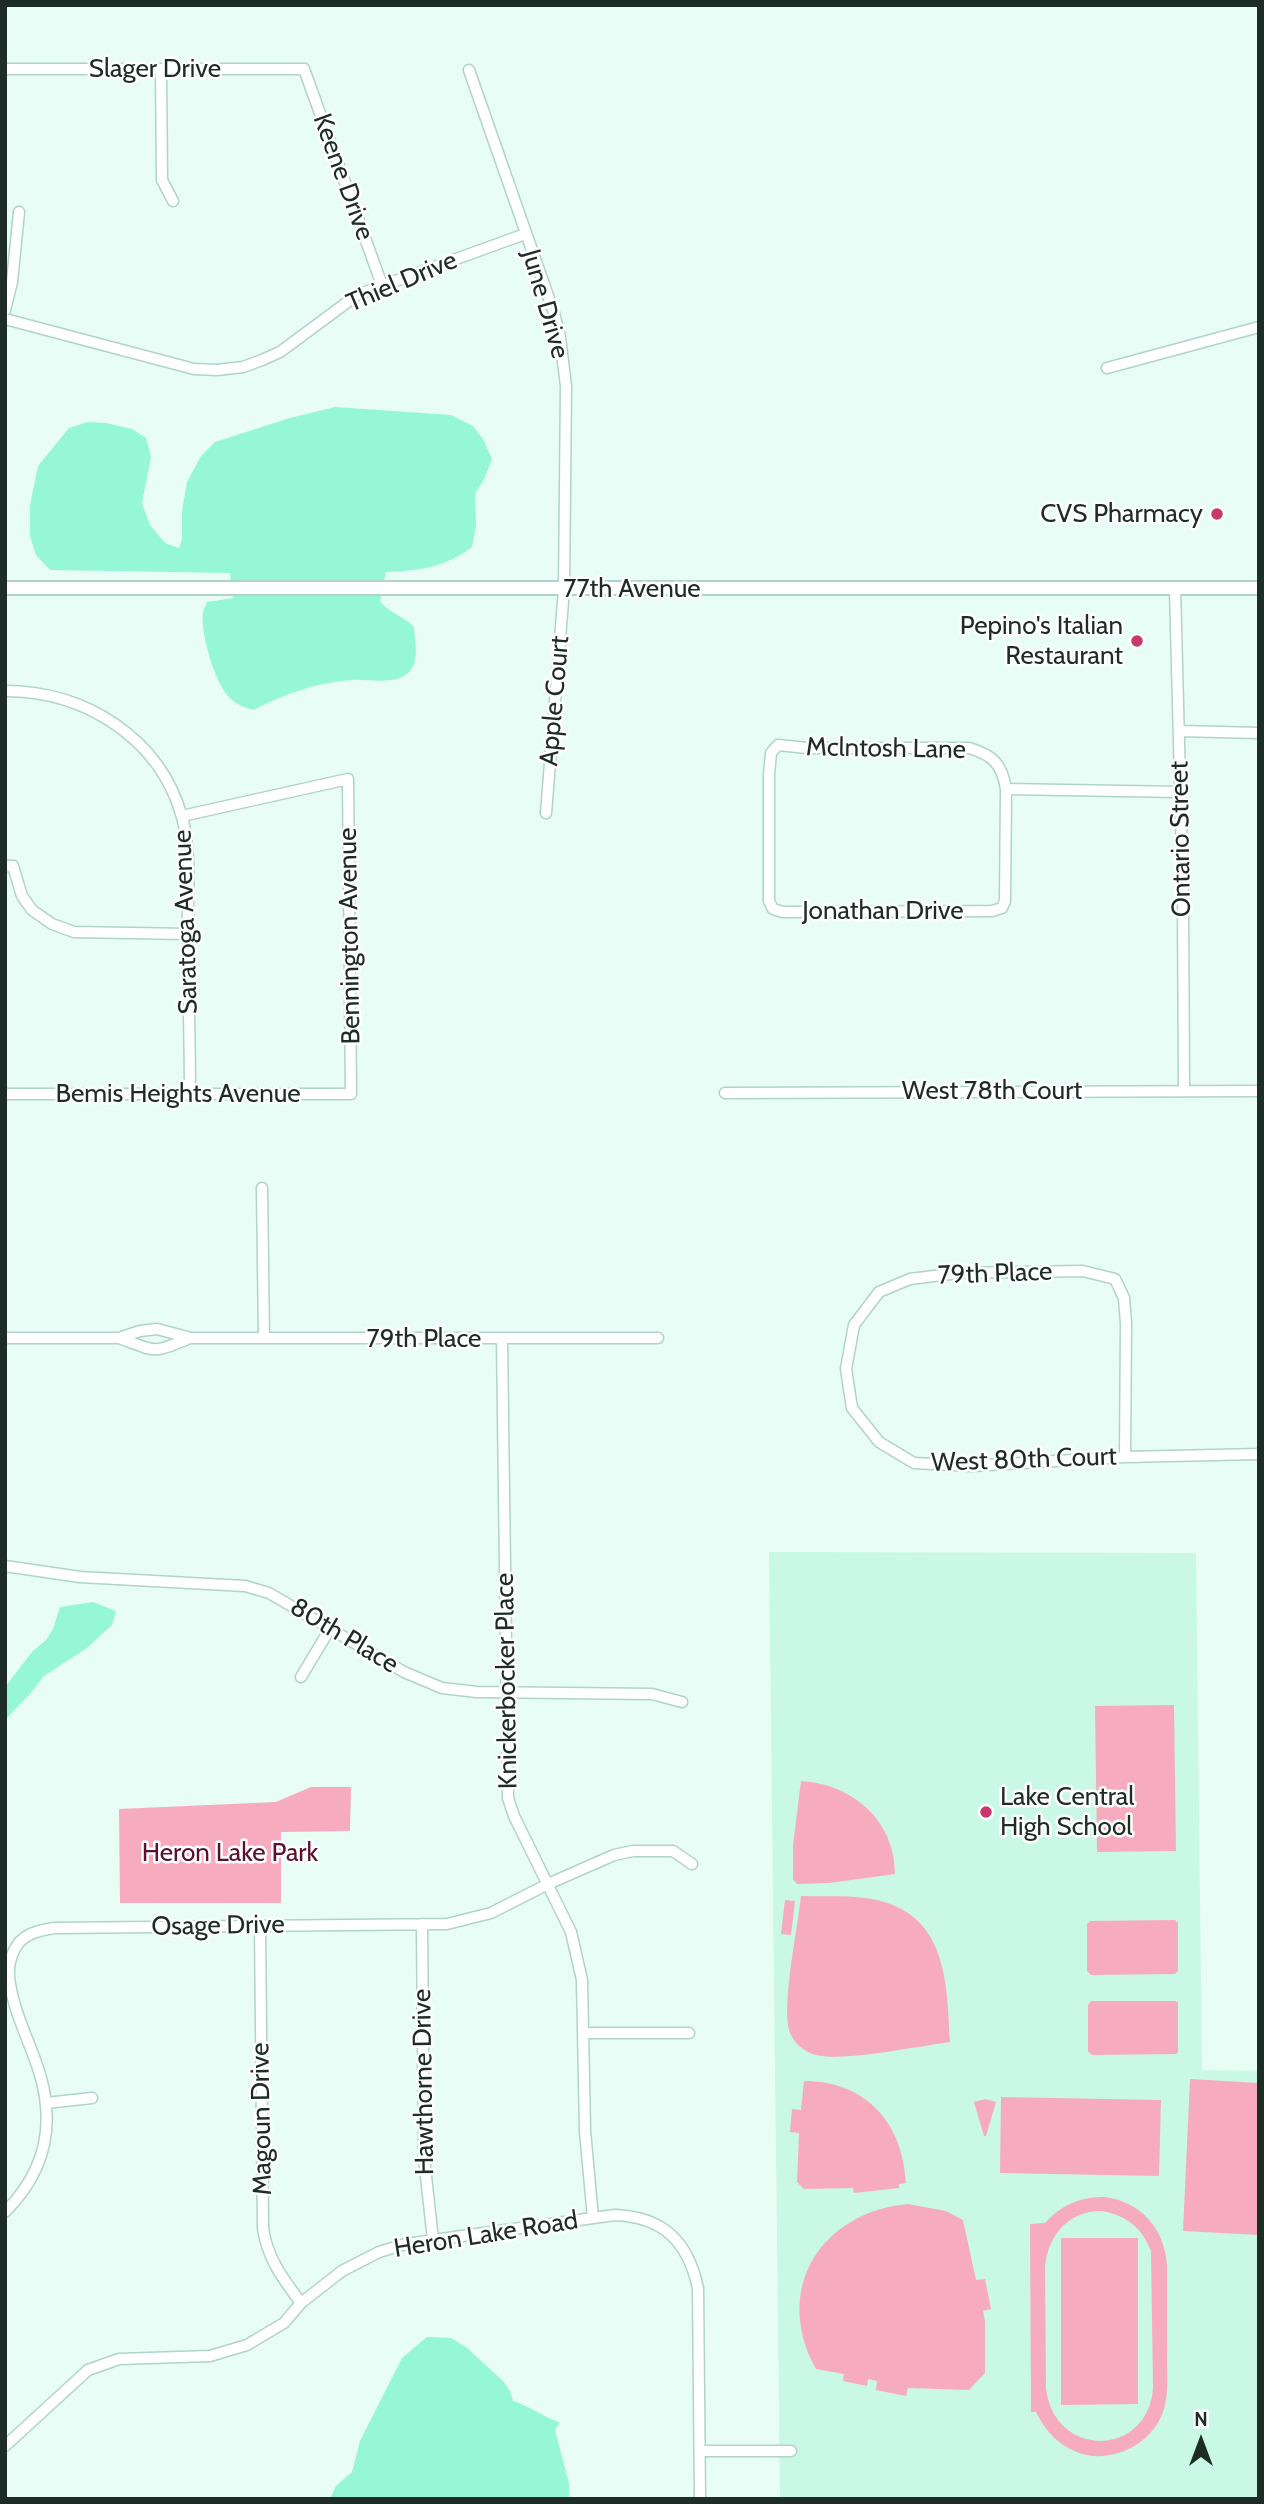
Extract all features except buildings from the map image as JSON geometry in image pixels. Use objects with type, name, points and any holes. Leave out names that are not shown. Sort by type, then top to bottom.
[{"type":"street","name":"Slager Drive","points":[[5,69],[304,69]]},
{"type":"street","points":[[161,69],[162,180],[173,201]]},
{"type":"street","name":"Keene Drive","points":[[304,69],[382,285]]},
{"type":"street","name":"June Drive","points":[[469,70],[554,313],[564,362],[564,589]]},
{"type":"street","points":[[5,310],[12,282],[19,212]]},
{"type":"street","name":"Thiel Drive","points":[[5,319],[194,369],[243,367],[279,352],[357,295],[525,234]]},
{"type":"street","points":[[1107,368],[1259,327]]},
{"type":"street","name":"77th Avenue","points":[[5,588],[1259,588]]},
{"type":"street","name":"Apple Court","points":[[546,813],[564,589]]},
{"type":"street","name":"Ontario Street","points":[[1175,589],[1184,1090]]},
{"type":"street","name":"Saratoga Avenue","points":[[5,691],[62,697],[119,725],[137,740],[163,771],[182,816],[188,859],[190,1094]]},
{"type":"street","points":[[1179,731],[1259,733]]},
{"type":"street","name":"Mclntosh Lane","points":[[769,901],[769,774],[771,753],[778,745],[807,748],[969,748],[996,760],[1004,775],[1006,789]]},
{"type":"street","name":"Bennington Avenue","points":[[182,816],[348,779],[351,1094]]},
{"type":"street","points":[[1006,789],[1180,792]]},
{"type":"street","name":"Jonathan Drive","points":[[769,901],[773,909],[783,912],[992,911],[1002,908],[1005,901],[1006,789]]},
{"type":"street","points":[[5,866],[13,866],[22,895],[33,910],[52,924],[74,932],[188,934]]},
{"type":"street","name":"West 78th Court","points":[[725,1093],[1259,1091]]},
{"type":"street","name":"Bemis Heights Avenue","points":[[5,1094],[351,1094]]},
{"type":"street","points":[[262,1188],[264,1338]]},
{"type":"street","name":"79th Place","points":[[846,1369],[854,1325],[879,1292],[910,1279],[958,1273],[1083,1271],[1115,1279],[1124,1298],[1126,1323],[1125,1457]]},
{"type":"street","name":"79th Place","points":[[5,1338],[119,1338],[157,1329],[191,1338],[658,1338]]},
{"type":"street","name":"79th Place","points":[[119,1338],[146,1350],[159,1351],[191,1338]]},
{"type":"street","name":"Knickerbocker Place","points":[[502,1339],[508,1798],[514,1816],[571,1932],[578,1956],[582,1980],[586,2158],[593,2218]]},
{"type":"street","name":"West 80th Court","points":[[846,1369],[852,1408],[879,1442],[914,1463],[971,1466],[1125,1457],[1259,1454]]},
{"type":"street","name":"80th Place","points":[[5,1566],[80,1577],[245,1586],[269,1592],[404,1672],[442,1688],[506,1692],[652,1694],[682,1702]]},
{"type":"street","points":[[301,1677],[331,1627]]},
{"type":"street","name":"Osage Drive","points":[[5,2212],[19,2199],[34,2174],[43,2149],[47,2124],[42,2081],[13,1996],[9,1975],[13,1951],[23,1938],[54,1927],[447,1924],[491,1913],[595,1861],[633,1851],[673,1851],[692,1864]]},
{"type":"street","name":"Hawthorne Drive","points":[[422,1924],[425,2158],[433,2240]]},
{"type":"street","name":"Magoun Drive","points":[[260,1925],[263,2228],[268,2252],[279,2273],[301,2303]]},
{"type":"street","points":[[583,2033],[689,2033]]},
{"type":"street","points":[[46,2103],[92,2098]]},
{"type":"street","name":"Heron Lake Road","points":[[5,2446],[88,2370],[119,2359],[190,2358],[228,2352],[264,2336],[284,2323],[301,2303],[342,2271],[402,2245],[615,2215],[644,2219],[667,2231],[687,2254],[698,2288],[700,2499]]},
{"type":"street","points":[[700,2451],[792,2451]]},
{"type":"shaded area","points":[[335,407],[451,415],[473,426],[483,439],[492,459],[475,494],[476,526],[472,547],[431,567],[386,572],[380,601],[414,627],[414,664],[402,677],[325,684],[289,694],[253,710],[234,702],[224,690],[206,644],[203,612],[207,602],[233,598],[230,573],[50,570],[36,555],[30,536],[30,505],[38,466],[69,428],[88,422],[106,423],[132,429],[146,438],[151,457],[142,503],[150,525],[165,543],[179,548],[187,482],[201,456],[215,442]]},
{"type":"shaded area","name":"Lake Central High School","points":[[769,1552],[1196,1553],[1202,2070],[1259,2071],[1259,2499],[780,2499]]},
{"type":"shaded area","points":[[93,1602],[116,1611],[112,1625],[87,1648],[44,1676],[5,1720],[5,1687],[32,1652],[46,1640],[53,1629],[60,1607]]},
{"type":"shaded area","points":[[427,2337],[451,2338],[467,2348],[503,2381],[513,2401],[560,2423],[555,2430],[569,2483],[569,2499],[330,2499],[336,2486],[352,2472],[360,2441],[402,2358]]},
{"type":"green space","points":[[1174,1705],[1176,1851],[1097,1852],[1095,1706]]},
{"type":"green space","points":[[801,1781],[837,1789],[867,1808],[887,1837],[895,1874],[829,1883],[797,1884],[793,1879],[793,1845]]},
{"type":"green space","name":"Heron Lake Park","points":[[311,1787],[351,1787],[350,1831],[281,1832],[281,1903],[120,1903],[119,1809],[276,1802]]},
{"type":"green space","points":[[801,1896],[872,1899],[897,1907],[915,1919],[929,1935],[944,1974],[950,2042],[882,2053],[828,2057],[806,2051],[798,2044],[789,2030],[787,2011]]},
{"type":"green space","points":[[785,1900],[795,1901],[791,1935],[781,1934]]},
{"type":"green space","points":[[1175,1920],[1178,1923],[1178,1971],[1175,1974],[1091,1975],[1087,1971],[1087,1924],[1090,1921]]},
{"type":"green space","points":[[1091,2001],[1176,2001],[1178,2052],[1092,2055],[1088,2052],[1088,2005]]},
{"type":"green space","points":[[1190,2079],[1259,2083],[1259,2235],[1183,2231]]},
{"type":"green space","points":[[804,2081],[846,2088],[863,2097],[877,2110],[889,2124],[898,2142],[906,2183],[899,2184],[899,2188],[854,2193],[853,2188],[804,2189],[797,2182],[799,2133],[790,2132],[792,2109],[801,2110]]},
{"type":"green space","points":[[1001,2097],[1161,2100],[1159,2176],[1000,2173]]},
{"type":"green space","points":[[985,2099],[996,2102],[984,2136],[974,2102]]},
{"type":"green space","points":[[1105,2197],[1140,2211],[1156,2228],[1165,2251],[1167,2396],[1160,2420],[1146,2438],[1116,2454],[1093,2456],[1066,2447],[1046,2428],[1036,2412],[1031,2412],[1030,2224],[1045,2223],[1072,2203]],"holes":[[[1091,2212],[1112,2213],[1133,2224],[1151,2251],[1153,2388],[1147,2411],[1135,2428],[1119,2437],[1101,2441],[1082,2438],[1065,2428],[1053,2411],[1046,2388],[1045,2267],[1056,2235],[1070,2220]]]},
{"type":"green space","points":[[908,2204],[946,2211],[963,2220],[976,2280],[985,2279],[991,2309],[983,2311],[985,2373],[969,2390],[908,2388],[906,2396],[876,2390],[877,2381],[868,2379],[867,2386],[843,2381],[844,2374],[816,2369],[804,2339],[800,2311],[803,2284],[813,2260],[829,2239],[851,2222],[877,2210]]},
{"type":"green space","points":[[1061,2238],[1138,2238],[1138,2404],[1061,2405]]},
{"type":"place","name":"CVS Pharmacy","points":[[1217,514]]},
{"type":"place","name":"Pepino's Italian Restaurant","points":[[1137,641]]},
{"type":"place","name":"Lake Central High School","points":[[986,1812]]}]
